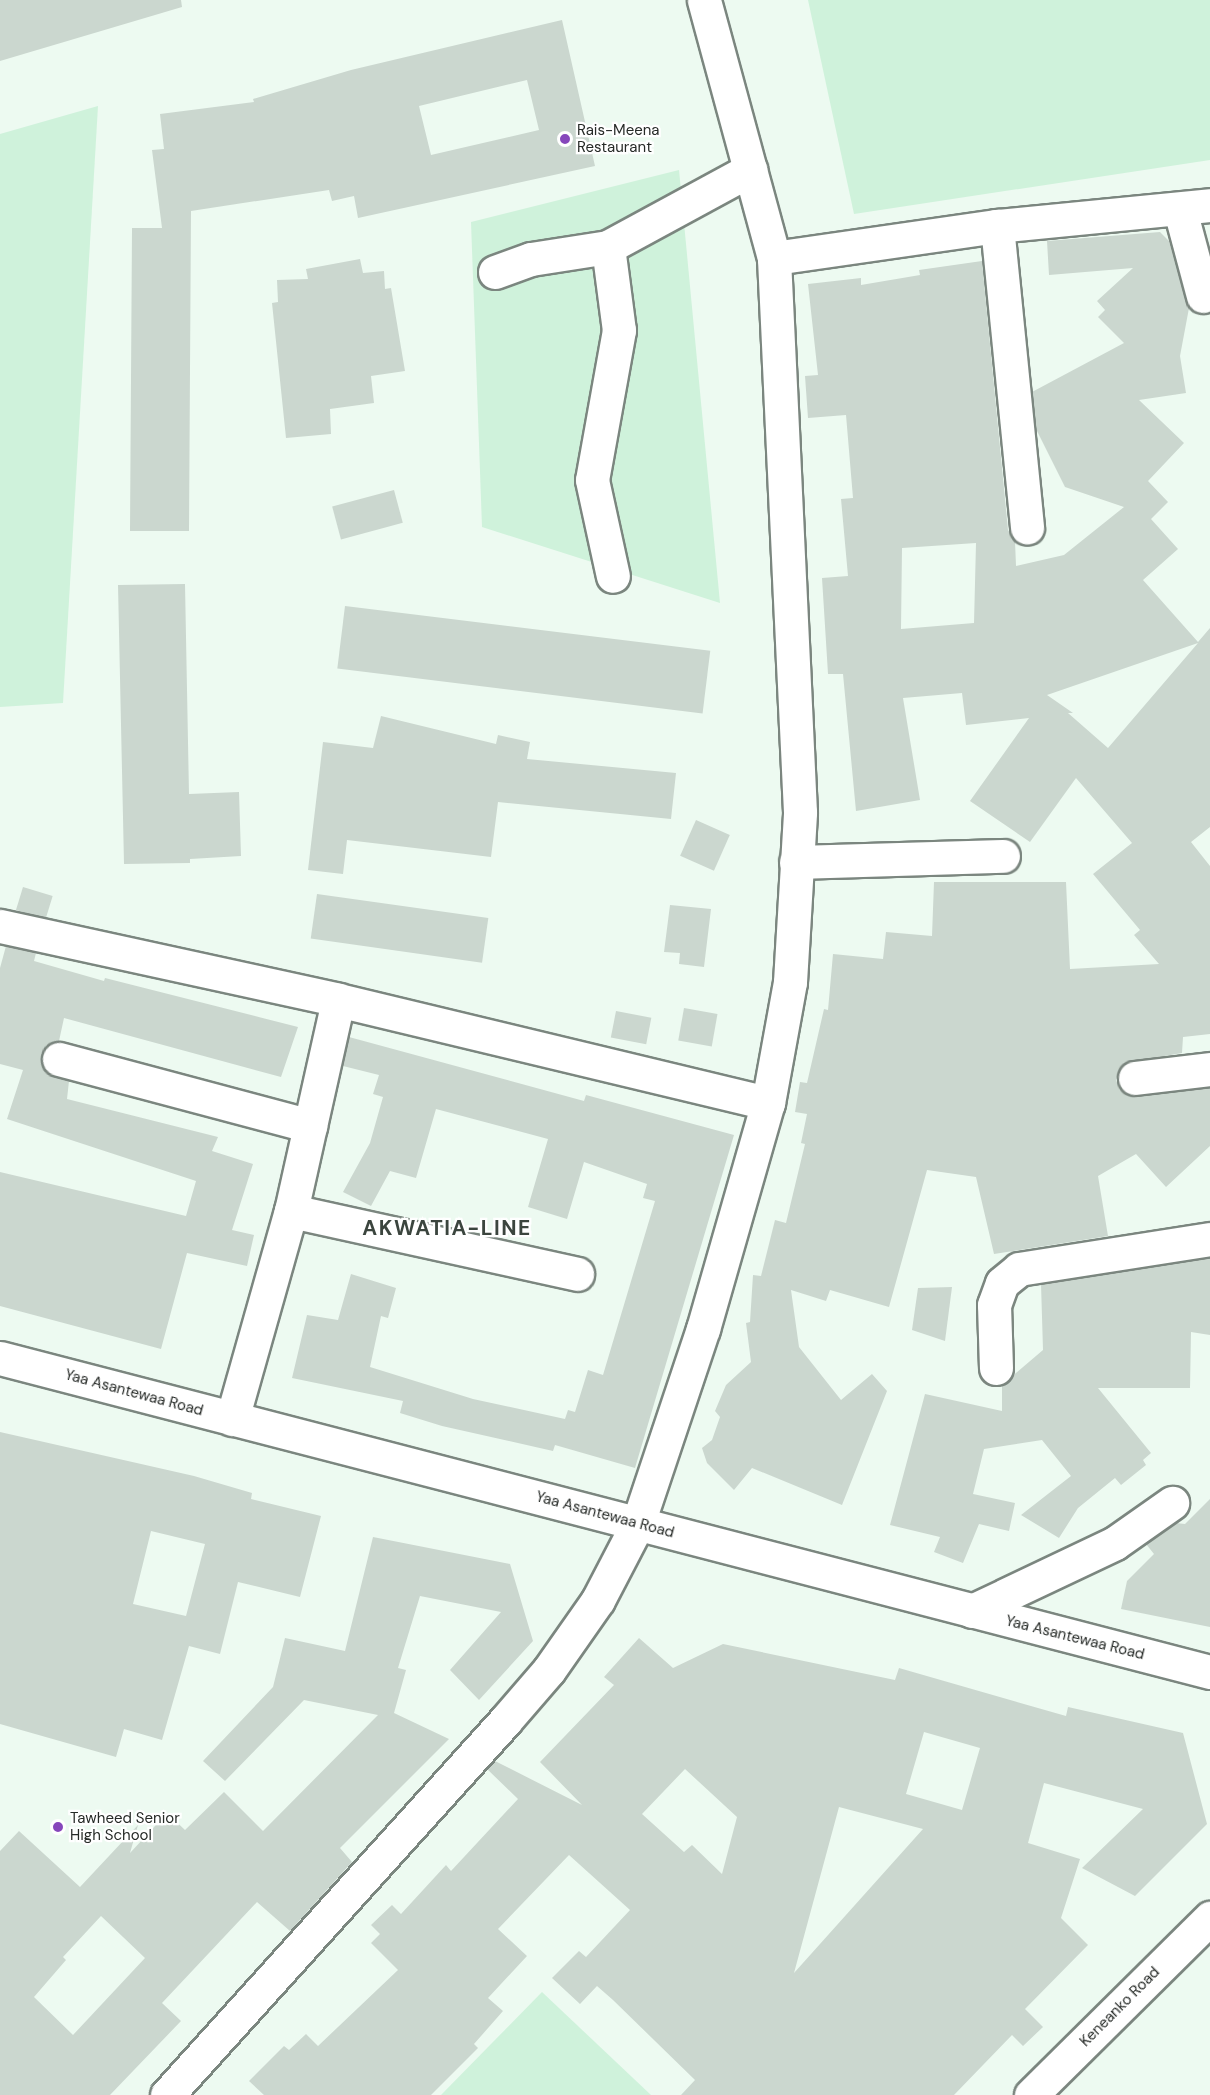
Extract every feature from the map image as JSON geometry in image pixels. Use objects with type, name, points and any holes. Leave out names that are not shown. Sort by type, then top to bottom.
[{"type":"street","points":[[167,2095],[549,1670],[598,1600],[638,1523],[704,1329],[768,1103],[790,982],[800,812],[774,258],[704,0]]},
{"type":"street","points":[[495,272],[531,259],[608,247],[750,170]]},
{"type":"street","points":[[774,258],[997,226],[1195,207],[1203,296]]},
{"type":"street","points":[[997,226],[1027,528]]},
{"type":"street","points":[[608,247],[619,330],[592,480],[613,576]]},
{"type":"street","points":[[796,862],[1003,856]]},
{"type":"street","points":[[0,926],[338,1000],[768,1103]]},
{"type":"street","points":[[232,1419],[291,1211],[338,1000]]},
{"type":"street","points":[[59,1059],[310,1126]]},
{"type":"street","points":[[1135,1078],[1210,1069]]},
{"type":"street","points":[[291,1211],[577,1274]]},
{"type":"street","points":[[996,1368],[994,1305],[1002,1283],[1019,1269],[1210,1239]]},
{"type":"street","name":"Yaa Asantewaa Road","points":[[0,1358],[1210,1672]]},
{"type":"street","points":[[972,1611],[1115,1543],[1172,1503]]},
{"type":"street","name":"Keneanko Road","points":[[1030,2095],[1210,1918]]},
{"type":"green space","points":[[808,0],[1210,0],[1210,160],[854,214]]},
{"type":"green space","points":[[98,106],[63,703],[0,707],[0,134]]},
{"type":"green space","points":[[679,170],[720,603],[482,527],[471,222]]},
{"type":"green space","points":[[542,1992],[651,2095],[441,2095]]},
{"type":"building","points":[[0,0],[181,0],[182,7],[0,61]]},
{"type":"building","points":[[562,20],[595,166],[358,218],[354,196],[332,201],[329,190],[191,211],[189,531],[130,531],[132,228],[162,228],[152,150],[164,149],[160,114],[254,102],[253,99],[351,70]],"holes":[[[527,80],[539,130],[431,155],[419,106]]]},
{"type":"building","points":[[1160,232],[1169,241],[1189,308],[1180,356],[1186,393],[1139,400],[1184,443],[1148,481],[1168,502],[1151,519],[1178,549],[1143,580],[1198,642],[1210,628],[1210,827],[1191,842],[1210,866],[1210,1034],[1183,1037],[1182,1053],[1124,1063],[1116,1080],[1120,1090],[1137,1097],[1210,1088],[1210,1146],[1166,1187],[1136,1154],[1098,1176],[1108,1236],[994,1254],[976,1177],[927,1170],[889,1307],[830,1290],[826,1301],[791,1290],[799,1347],[841,1400],[872,1374],[887,1391],[842,1505],[752,1468],[734,1490],[707,1463],[702,1448],[712,1440],[720,1417],[715,1411],[726,1385],[751,1362],[746,1323],[750,1322],[753,1275],[761,1276],[775,1220],[786,1223],[805,1144],[801,1143],[807,1114],[795,1112],[800,1082],[807,1083],[824,1009],[828,1010],[833,954],[883,959],[886,932],[932,936],[934,882],[1066,882],[1070,969],[1159,964],[1134,935],[1140,930],[1093,874],[1132,843],[1076,778],[1030,842],[970,801],[1029,718],[966,725],[962,693],[903,698],[920,800],[856,811],[843,674],[828,674],[822,578],[848,576],[841,499],[853,498],[846,415],[808,418],[805,376],[818,375],[808,284],[861,278],[861,285],[920,275],[919,270],[982,261],[1008,530],[1015,541],[1016,566],[1064,555],[1124,507],[1065,487],[1036,429],[1032,392],[1124,343],[1098,317],[1105,310],[1097,301],[1133,268],[1049,275],[1047,241]],"holes":[[[976,543],[974,623],[901,629],[902,548]],[[1198,643],[1108,748],[1068,713],[1073,713],[1047,695]]]},
{"type":"building","points":[[360,259],[363,273],[384,271],[385,289],[391,288],[405,371],[371,376],[374,403],[330,409],[331,434],[286,438],[272,303],[278,302],[277,280],[308,279],[306,269]]},
{"type":"building","points":[[394,490],[403,523],[341,539],[332,507]]},
{"type":"building","points":[[185,584],[189,794],[239,792],[241,856],[190,859],[190,863],[124,864],[118,585]]},
{"type":"building","points":[[345,606],[710,651],[703,713],[337,669]]},
{"type":"building","points":[[381,716],[496,744],[498,735],[530,742],[527,759],[676,773],[671,819],[498,802],[491,857],[347,840],[343,874],[308,870],[323,742],[373,748]]},
{"type":"building","points":[[696,820],[730,835],[714,871],[680,856]]},
{"type":"building","points":[[23,887],[53,896],[46,919],[16,910]]},
{"type":"building","points":[[317,894],[488,918],[482,963],[311,939]]},
{"type":"building","points":[[670,905],[711,909],[704,967],[679,964],[680,953],[664,952]]},
{"type":"building","points":[[6,946],[36,953],[34,961],[104,981],[105,978],[298,1027],[281,1077],[64,1018],[59,1041],[46,1045],[41,1054],[46,1073],[69,1081],[67,1099],[218,1137],[212,1151],[253,1164],[232,1230],[254,1235],[247,1266],[187,1253],[161,1349],[0,1306],[0,1172],[186,1216],[196,1181],[7,1119],[23,1070],[0,1064],[0,968]]},
{"type":"building","points":[[684,1008],[717,1014],[712,1046],[678,1040]]},
{"type":"building","points":[[616,1011],[651,1018],[646,1044],[611,1038]]},
{"type":"building","points":[[349,1037],[584,1101],[586,1095],[734,1135],[635,1468],[555,1445],[553,1451],[442,1426],[400,1413],[403,1401],[292,1378],[307,1315],[338,1320],[351,1274],[396,1288],[388,1318],[381,1316],[370,1367],[473,1399],[565,1419],[568,1410],[575,1412],[588,1370],[603,1375],[655,1201],[643,1198],[647,1184],[584,1162],[567,1219],[528,1207],[548,1139],[436,1109],[416,1178],[390,1171],[371,1206],[343,1192],[370,1143],[383,1097],[373,1094],[379,1075],[343,1066]]},
{"type":"building","points":[[1210,1258],[1210,1335],[1191,1332],[1190,1388],[1098,1388],[1151,1453],[1143,1460],[1146,1465],[1121,1485],[1115,1478],[1078,1508],[1059,1538],[1021,1515],[1071,1476],[1042,1440],[984,1449],[973,1494],[1015,1503],[1009,1531],[979,1524],[963,1563],[934,1552],[940,1537],[890,1525],[925,1394],[1002,1411],[1002,1385],[1043,1350],[1041,1284]]},
{"type":"building","points":[[952,1287],[945,1341],[912,1330],[918,1288]]},
{"type":"building","points":[[0,1432],[194,1476],[252,1493],[251,1499],[321,1516],[300,1597],[238,1582],[220,1654],[189,1646],[162,1740],[124,1729],[116,1757],[0,1724]],"holes":[[[151,1531],[205,1544],[186,1616],[133,1604]]]},
{"type":"building","points":[[1210,1499],[1210,1627],[1121,1609],[1127,1581],[1154,1554],[1146,1544],[1176,1523],[1185,1524]]},
{"type":"building","points":[[373,1537],[510,1564],[533,1641],[479,1700],[450,1670],[501,1612],[420,1596],[398,1668],[406,1670],[394,1713],[449,1739],[340,1848],[352,1862],[290,1931],[257,1902],[162,2003],[181,2021],[110,2095],[0,2095],[0,1851],[19,1831],[80,1887],[138,1825],[130,1853],[167,1813],[185,1830],[224,1792],[263,1831],[378,1715],[304,1700],[225,1781],[203,1761],[273,1687],[285,1638],[345,1651]],"holes":[[[101,1916],[145,1958],[73,2035],[34,1997],[66,1960],[63,1957]]]},
{"type":"building","points":[[639,1638],[673,1668],[723,1644],[895,1680],[899,1668],[1066,1716],[1068,1707],[1183,1733],[1207,1824],[1135,1896],[1082,1868],[1143,1809],[1044,1783],[1028,1843],[1080,1859],[1061,1918],[1088,1945],[1025,2009],[1043,2027],[1023,2046],[1012,2035],[954,2095],[681,2095],[695,2080],[613,2000],[597,1986],[580,2004],[552,1978],[579,1951],[586,1957],[630,1910],[569,1855],[498,1929],[527,1956],[488,1998],[503,2011],[474,2044],[478,2048],[431,2095],[264,2095],[249,2081],[284,2046],[289,2050],[306,2034],[318,2046],[398,1970],[371,1943],[380,1934],[371,1925],[392,1905],[401,1914],[446,1865],[451,1871],[518,1799],[487,1769],[495,1761],[582,1805],[540,1762],[614,1685],[604,1677]],"holes":[[[924,1732],[980,1748],[962,1810],[906,1794]],[[685,1769],[737,1817],[722,1874],[692,1845],[684,1852],[642,1814]],[[839,1807],[923,1829],[794,1973]]]},
{"type":"place","name":"Rais-Meena Restaurant","points":[[565,139]]},
{"type":"place","name":"Tawheed Senior High School","points":[[58,1827]]},
{"type":"district","name":"AKWATIA-LINE","points":[[447,1228]]}]
